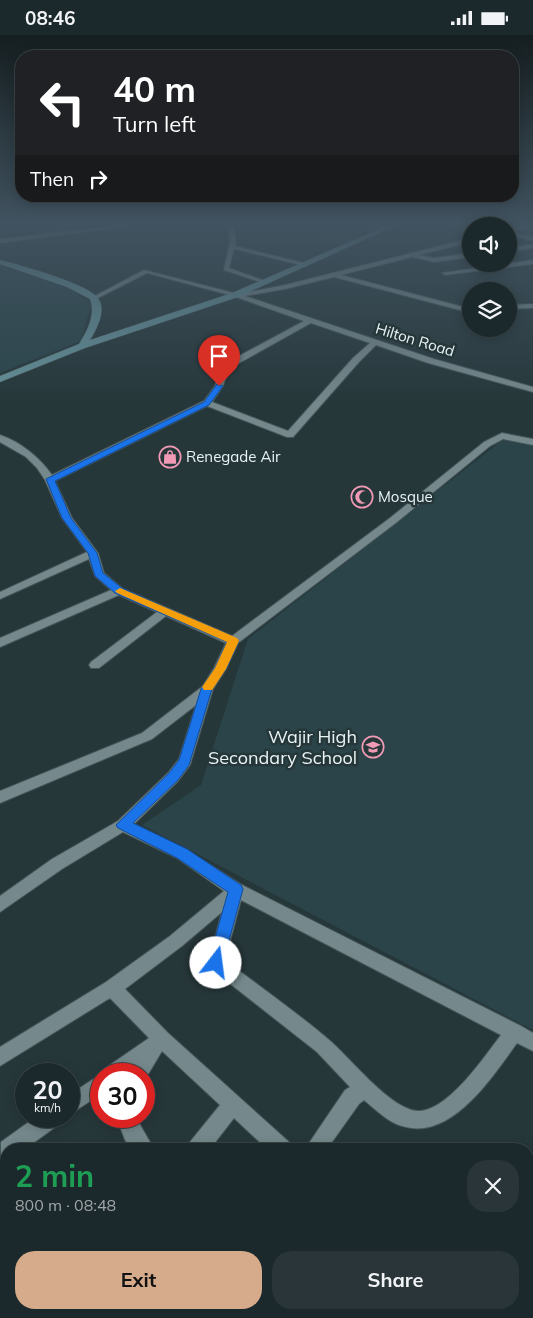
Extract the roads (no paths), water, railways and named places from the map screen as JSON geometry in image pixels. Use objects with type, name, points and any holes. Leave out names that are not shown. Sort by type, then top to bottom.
[{"type":"street","points":[[70,285],[94,298],[97,311],[92,330],[82,346]]},
{"type":"street","name":"Hilton Road","points":[[94,298],[119,285]]},
{"type":"street","name":"Hilton Road","points":[[197,285],[235,295],[309,321],[533,390]]},
{"type":"street","points":[[0,379],[82,346],[235,295],[258,285]]},
{"type":"street","points":[[235,295],[293,285]]},
{"type":"street","points":[[373,285],[462,309]]},
{"type":"street","points":[[442,303],[462,305]]},
{"type":"street","points":[[517,307],[533,306]]},
{"type":"street","points":[[50,479],[207,403],[219,386],[224,370],[229,365],[309,321]]},
{"type":"street","points":[[207,403],[290,435],[356,359],[375,342]]},
{"type":"street","points":[[511,383],[533,379]]},
{"type":"street","points":[[0,905],[57,864],[123,825],[173,777],[185,761],[207,689],[220,669],[233,641],[318,575],[383,529],[487,444],[502,436],[533,443]]},
{"type":"street","points":[[0,438],[29,455],[50,479],[67,518],[93,553],[99,574],[119,591],[233,641]]},
{"type":"street","points":[[0,596],[93,553]]},
{"type":"street","points":[[0,643],[119,591]]},
{"type":"street","points":[[95,665],[164,612]]},
{"type":"street","points":[[0,797],[147,736],[207,689]]},
{"type":"street","points":[[123,825],[182,853],[236,889],[533,1042]]},
{"type":"street","points":[[0,1057],[112,988],[176,941],[236,889]]},
{"type":"street","points":[[236,889],[216,963],[323,1046],[365,1089],[404,1117],[437,1117],[466,1094],[515,1032]]},
{"type":"street","points":[[112,988],[162,1039],[275,1143]]},
{"type":"street","points":[[129,1063],[162,1039]]},
{"type":"street","points":[[144,1063],[162,1039]]},
{"type":"street","points":[[319,1143],[352,1097],[365,1089]]},
{"type":"street","points":[[202,1143],[233,1105]]},
{"type":"street","points":[[16,1143],[37,1128]]},
{"type":"street","points":[[130,1128],[140,1143]]},
{"type":"place","name":"Renegade Air","points":[[170,457]]},
{"type":"place","name":"Mosque","points":[[362,497]]},
{"type":"place","name":"Wajir High Secondary School","points":[[373,747]]}]
